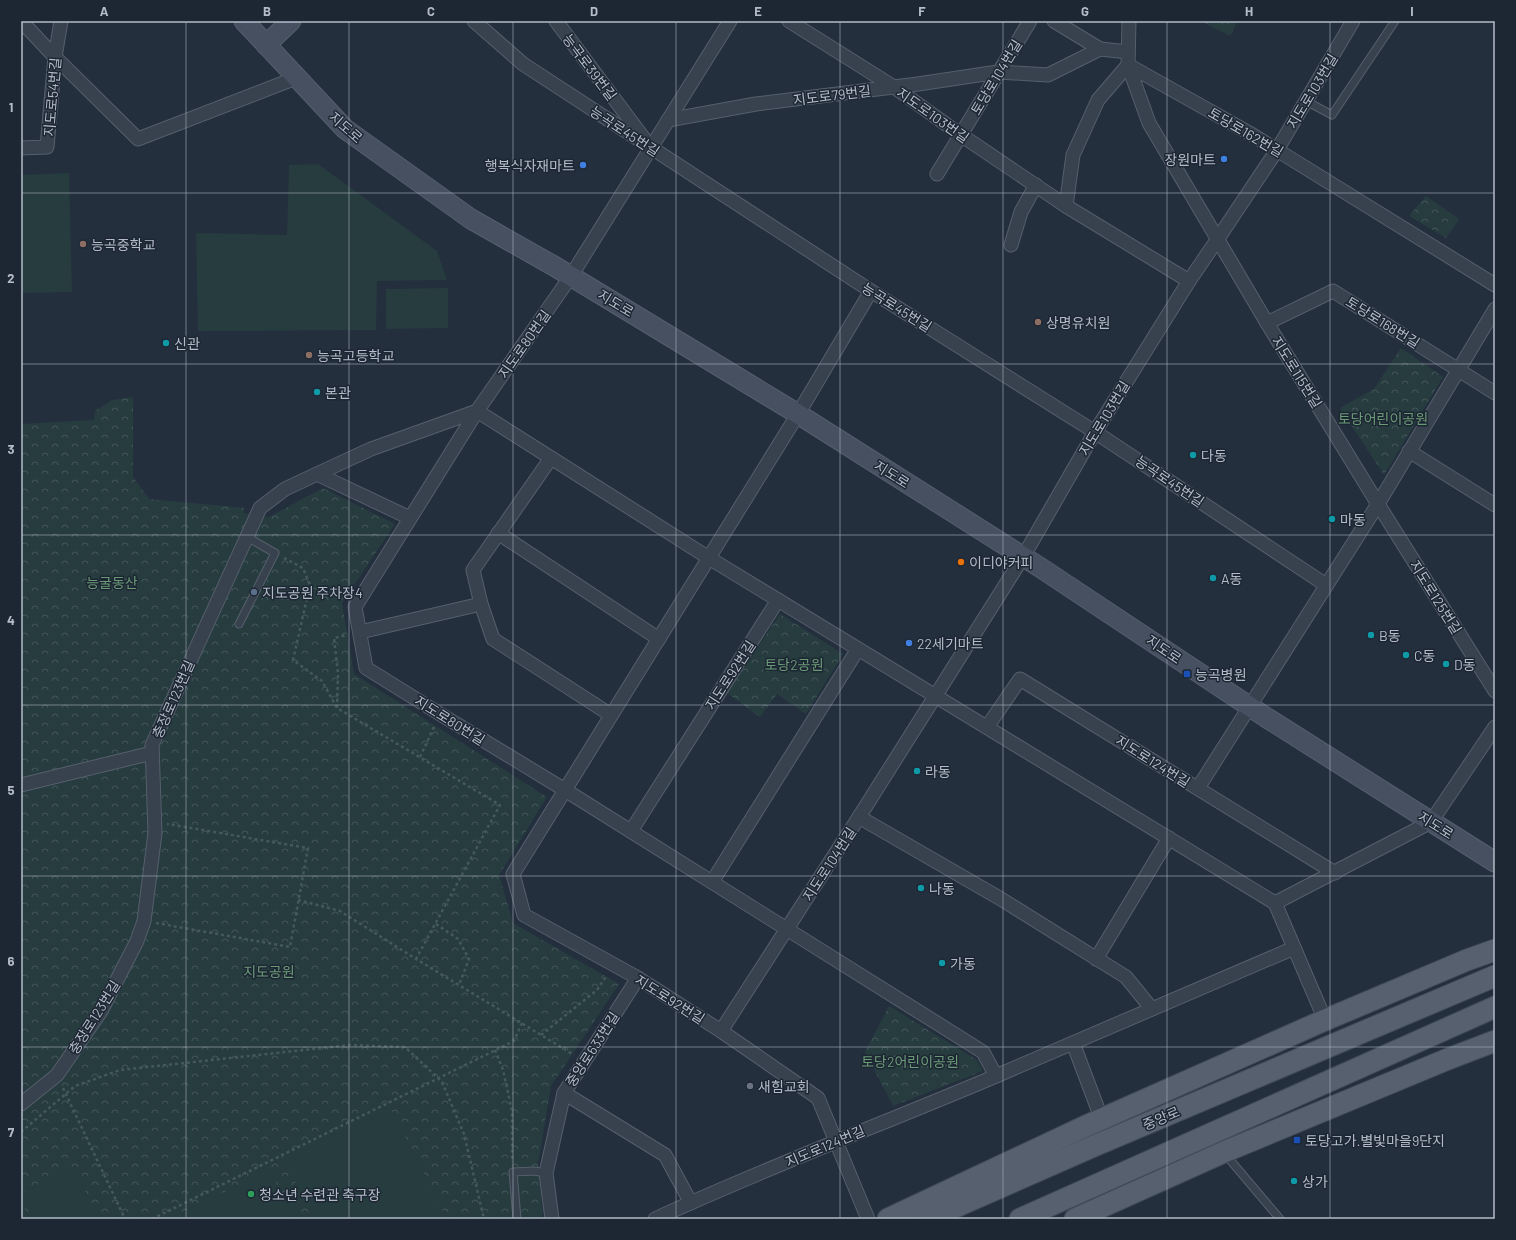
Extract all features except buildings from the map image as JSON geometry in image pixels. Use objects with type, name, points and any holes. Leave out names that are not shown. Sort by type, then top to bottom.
[{"type":"main road","name":"지도로","points":[[244,21],[345,129],[471,219],[571,276],[798,414],[1023,557],[1250,706],[1495,862]]},
{"type":"main road","points":[[266,45],[291,21]]},
{"type":"main road","points":[[888,1219],[1102,1120],[1325,1020],[1467,960],[1495,950]]},
{"type":"main road","name":"중앙로","points":[[928,1219],[1495,976]]},
{"type":"main road","points":[[1020,1219],[1495,1007]]},
{"type":"main road","points":[[1075,1219],[1224,1152],[1448,1059],[1495,1042]]},
{"type":"street","points":[[21,21],[55,57],[138,139],[296,78]]},
{"type":"street","name":"지도로54번길","points":[[21,148],[47,148],[55,57],[61,21]]},
{"type":"street","name":"능곡로45번길","points":[[474,21],[524,64],[871,291],[1095,432],[1326,585]]},
{"type":"street","points":[[571,276],[730,21]]},
{"type":"street","name":"지도로103번길","points":[[789,21],[894,87],[961,135],[1066,206],[1189,281]]},
{"type":"street","name":"토당로104번길","points":[[937,174],[1030,21]]},
{"type":"street","points":[[1054,21],[1100,49],[1128,52]]},
{"type":"street","points":[[1129,21],[1128,65],[1149,123],[1217,240]]},
{"type":"street","name":"지도로103번길","points":[[1023,557],[1095,432],[1189,281],[1276,150],[1354,21]]},
{"type":"street","name":"능곡로39번길","points":[[558,22],[651,148]]},
{"type":"street","name":"지도로79번길","points":[[668,120],[756,104],[894,87],[998,72],[1048,76],[1100,49]]},
{"type":"street","points":[[1066,206],[1073,155],[1098,100],[1128,65]]},
{"type":"street","name":"토당로162번길","points":[[1128,65],[1251,134],[1495,285]]},
{"type":"street","points":[[1011,245],[1021,212],[1036,185]]},
{"type":"street","name":"지도로115번길","points":[[1217,240],[1378,504]]},
{"type":"street","name":"지도로80번길","points":[[565,790],[366,668],[355,607],[477,411],[571,276]]},
{"type":"street","name":"지도로92번길","points":[[868,1219],[818,1098],[721,1031],[638,978],[524,915],[513,874],[710,558],[871,291]]},
{"type":"street","name":"토당로168번길","points":[[1267,323],[1333,291],[1495,393]]},
{"type":"street","points":[[1198,788],[1378,504],[1495,309]]},
{"type":"street","points":[[317,474],[371,448],[477,411],[778,600],[1275,903],[1325,1020]]},
{"type":"street","points":[[1409,451],[1495,505]]},
{"type":"street","points":[[551,458],[473,570],[480,604],[493,639],[611,715]]},
{"type":"street","points":[[317,474],[410,518]]},
{"type":"street","name":"충장로123번길","points":[[21,1104],[57,1075],[101,1011],[137,941],[144,921],[155,833],[152,745],[260,508],[285,489],[317,474]]},
{"type":"street","name":"지도로125번길","points":[[1378,504],[1495,690]]},
{"type":"street","points":[[498,533],[659,639]]},
{"type":"street","name":"지도로104번길","points":[[721,1031],[859,817],[1023,557]]},
{"type":"street","name":"지도로92번길","points":[[631,831],[778,600]]},
{"type":"street","points":[[360,632],[480,604]]},
{"type":"street","points":[[712,882],[858,649]]},
{"type":"street","name":"지도로124번길","points":[[987,727],[1020,679],[1336,873]]},
{"type":"street","points":[[1275,903],[1336,873],[1431,822],[1495,727]]},
{"type":"street","points":[[21,785],[152,753]]},
{"type":"street","points":[[565,790],[984,1052],[996,1076]]},
{"type":"street","points":[[859,817],[1002,899],[1126,977],[1152,1009]]},
{"type":"street","points":[[1096,959],[1169,838]]},
{"type":"street","name":"지도로124번길","points":[[655,1219],[836,1141],[996,1076],[1294,948]]},
{"type":"street","name":"중앙로633번길","points":[[552,1219],[546,1173],[564,1092],[638,978]]},
{"type":"street","points":[[1073,1043],[1102,1120]]},
{"type":"street","points":[[564,1092],[665,1155],[691,1203]]},
{"type":"lane","points":[[1306,101],[1332,115],[1395,21]]},
{"type":"lane","points":[[239,624],[275,553],[247,537]]},
{"type":"lane","points":[[1224,1152],[1280,1219]]},
{"type":"lane","points":[[517,1219],[513,1172],[534,1171],[546,1173]]},
{"type":"path","points":[[275,553],[302,568],[310,585],[293,660],[322,681],[338,708],[500,805],[416,959]]},
{"type":"path","points":[[338,708],[338,674],[334,638],[360,632]]},
{"type":"path","points":[[420,757],[430,736]]},
{"type":"path","points":[[144,921],[290,947],[308,848],[155,822]]},
{"type":"path","points":[[298,900],[340,911],[584,1061]]},
{"type":"path","points":[[436,924],[458,939],[470,958],[459,985]]},
{"type":"path","points":[[541,1035],[597,990],[613,964]]},
{"type":"path","points":[[152,1219],[514,1041],[522,1024]]},
{"type":"path","points":[[21,1132],[75,1086],[120,1070],[350,1045],[404,1048],[442,1082],[464,1134],[484,1219]]},
{"type":"path","points":[[495,1050],[503,1070],[512,1110],[513,1172]]},
{"type":"path","points":[[57,1075],[125,1219]]},
{"type":"green space","points":[[1205,21],[1238,21],[1230,36],[1204,23]]},
{"type":"green space","points":[[318,164],[437,251],[447,280],[377,281],[376,330],[198,331],[196,233],[287,235],[289,165]]},
{"type":"green space","points":[[69,173],[72,292],[21,293],[21,175]]},
{"type":"green space","points":[[1426,196],[1459,219],[1446,238],[1409,216]]},
{"type":"green space","points":[[448,288],[448,328],[386,329],[386,289]]},
{"type":"green space","name":"토당어린이공원","points":[[1401,348],[1443,377],[1384,475],[1340,408],[1374,389]]},
{"type":"green space","name":"지도공원","points":[[133,397],[133,477],[149,499],[245,508],[243,513],[269,517],[323,488],[395,524],[342,603],[354,674],[547,797],[499,875],[513,923],[619,984],[551,1086],[538,1164],[543,1219],[21,1219],[21,424],[94,420],[95,411],[112,400]]},
{"type":"green space","name":"토당2공원","points":[[780,614],[843,654],[806,714],[777,694],[760,717],[727,693]]},
{"type":"green space","name":"토당2어린이공원","points":[[889,1006],[977,1060],[983,1071],[893,1106],[865,1052]]},
{"type":"green space","points":[[388,1103],[447,1219],[313,1219],[282,1155]]},
{"type":"green space","points":[[74,1167],[98,1219],[34,1219],[22,1192]]},
{"type":"green space","name":"청소년 수련관 축구장","points":[[270,1170],[294,1219],[169,1219]]},
{"type":"green space","points":[[21,1201],[30,1219],[21,1219]]},
{"type":"place","name":"장원마트","points":[[1224,159]]},
{"type":"place","name":"행복식자재마트","points":[[583,165]]},
{"type":"place","name":"능곡중학교","points":[[83,244]]},
{"type":"place","name":"상명유치원","points":[[1038,322]]},
{"type":"place","name":"신관","points":[[166,343]]},
{"type":"place","name":"능곡고등학교","points":[[309,355]]},
{"type":"place","name":"본관","points":[[317,392]]},
{"type":"place","name":"다동","points":[[1193,455]]},
{"type":"place","name":"마동","points":[[1332,519]]},
{"type":"place","name":"이디야커피","points":[[961,562]]},
{"type":"place","name":"A동","points":[[1213,578]]},
{"type":"place","name":"지도공원 주차장4","points":[[254,592]]},
{"type":"place","name":"B동","points":[[1371,635]]},
{"type":"place","name":"22세기마트","points":[[909,643]]},
{"type":"place","name":"C동","points":[[1406,655]]},
{"type":"place","name":"D동","points":[[1446,664]]},
{"type":"place","name":"능곡병원","points":[[1187,674]]},
{"type":"place","name":"라동","points":[[917,771]]},
{"type":"place","name":"나동","points":[[921,888]]},
{"type":"place","name":"가동","points":[[942,963]]},
{"type":"place","name":"새힘교회","points":[[750,1086]]},
{"type":"place","name":"토당고가.별빛마을9단지","points":[[1297,1140]]},
{"type":"place","name":"상가","points":[[1294,1181]]},
{"type":"place","name":"청소년 수련관 축구장","points":[[251,1194]]},
{"type":"park label","name":"능굴동산","points":[[112,582]]}]
